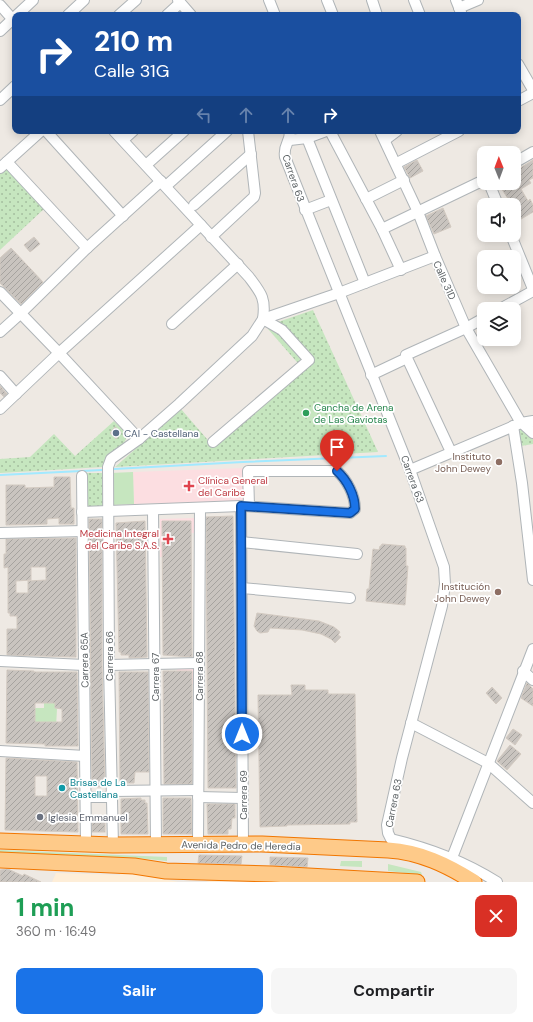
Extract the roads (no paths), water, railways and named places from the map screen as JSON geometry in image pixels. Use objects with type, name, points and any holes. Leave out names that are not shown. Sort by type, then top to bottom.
[{"type":"highway","name":"Avenida Pedro de Heredia","points":[[0,841],[113,845],[243,844],[363,848],[389,844],[404,851],[450,862],[474,882]]},
{"type":"highway","points":[[0,860],[134,866],[166,871],[417,882]]},
{"type":"street","points":[[21,12],[33,0]]},
{"type":"street","points":[[71,12],[84,0]]},
{"type":"street","points":[[122,12],[136,0]]},
{"type":"street","points":[[269,0],[274,12]]},
{"type":"street","points":[[327,0],[332,12]]},
{"type":"street","points":[[372,0],[376,12]]},
{"type":"street","points":[[414,0],[419,12]]},
{"type":"street","points":[[459,8],[478,0]]},
{"type":"street","points":[[170,12],[179,2],[188,12]]},
{"type":"street","points":[[0,5],[12,15]]},
{"type":"street","points":[[0,31],[12,21]]},
{"type":"street","points":[[521,69],[533,90]]},
{"type":"street","points":[[0,100],[12,89]]},
{"type":"street","points":[[521,99],[533,93]]},
{"type":"street","points":[[38,134],[3,165],[87,248]]},
{"type":"street","points":[[49,134],[123,216]]},
{"type":"street","points":[[0,292],[59,352],[139,439],[252,336],[263,319],[265,307],[263,299],[256,286],[238,264],[211,237],[201,224],[117,134]]},
{"type":"street","points":[[123,140],[130,134]]},
{"type":"street","points":[[146,165],[181,134]]},
{"type":"street","points":[[0,332],[87,248],[123,216],[223,134]]},
{"type":"street","points":[[211,237],[254,197],[255,193],[248,134]]},
{"type":"street","points":[[290,135],[307,138],[318,134]]},
{"type":"street","points":[[332,134],[382,229],[401,270]]},
{"type":"street","points":[[396,163],[454,134]]},
{"type":"street","name":"Carrera 63","points":[[290,135],[285,147],[285,157],[336,294],[372,375],[410,470],[444,567],[445,584],[442,606],[410,723],[387,825],[389,844]]},
{"type":"street","name":"Calle 31D","points":[[382,136],[404,180],[466,328],[519,424]]},
{"type":"street","points":[[307,138],[365,283]]},
{"type":"street","points":[[521,159],[533,152]]},
{"type":"street","points":[[194,206],[251,154]]},
{"type":"street","points":[[366,199],[404,180]]},
{"type":"street","points":[[382,229],[477,183]]},
{"type":"street","points":[[305,210],[331,200]]},
{"type":"street","points":[[0,409],[59,352],[201,224]]},
{"type":"street","points":[[512,302],[533,290],[513,242]]},
{"type":"street","points":[[263,319],[308,305],[435,256]]},
{"type":"street","points":[[172,324],[238,264]]},
{"type":"street","points":[[213,442],[309,360],[282,330],[263,319]]},
{"type":"street","points":[[372,375],[407,358],[406,355],[477,322]]},
{"type":"street","points":[[407,358],[451,452]]},
{"type":"street","points":[[0,376],[16,394]]},
{"type":"street","points":[[410,470],[519,424],[533,421]]},
{"type":"street","points":[[519,424],[533,432]]},
{"type":"street","points":[[519,424],[531,543],[533,580]]},
{"type":"street","name":"Carrera 66","points":[[113,845],[109,665],[108,468],[111,459],[139,439]]},
{"type":"street","name":"Carrera 69","points":[[243,844],[241,542],[248,471],[337,471],[343,476],[353,496],[355,509],[350,513],[245,506]]},
{"type":"street","name":"Carrera 65A","points":[[82,476],[86,844]]},
{"type":"street","points":[[82,512],[245,506]]},
{"type":"street","name":"Carrera 68","points":[[198,844],[200,508]]},
{"type":"street","name":"Carrera 67","points":[[153,510],[156,664],[156,844]]},
{"type":"street","points":[[0,533],[82,531]]},
{"type":"street","points":[[241,542],[357,554]]},
{"type":"street","points":[[242,588],[350,598]]},
{"type":"street","points":[[497,882],[468,865],[450,862],[523,671],[533,649]]},
{"type":"street","points":[[0,662],[84,665]]},
{"type":"street","points":[[109,665],[199,663]]},
{"type":"street","points":[[523,671],[533,680]]},
{"type":"street","points":[[410,723],[488,763],[531,798]]},
{"type":"street","points":[[0,751],[84,756]]},
{"type":"street","points":[[85,797],[155,791],[242,798]]},
{"type":"waterway","points":[[114,469],[386,456]]},
{"type":"waterway","points":[[0,475],[102,470]]},
{"type":"place","name":"Cancha de Arena de Las Gaviotas","points":[[306,413]]},
{"type":"place","name":"CAI - Castellana","points":[[116,433]]},
{"type":"place","name":"Instituto John Dewey","points":[[499,462]]},
{"type":"place","name":"Clínica General del Caribe","points":[[189,486]]},
{"type":"place","name":"Medicina Integral del Caribe S.A.S.","points":[[168,539]]},
{"type":"place","name":"Institución John Dewey","points":[[498,592]]},
{"type":"place","name":"Brisas de La Castellana","points":[[62,788]]},
{"type":"place","name":"Iglesia Emmanuel","points":[[40,817]]}]
